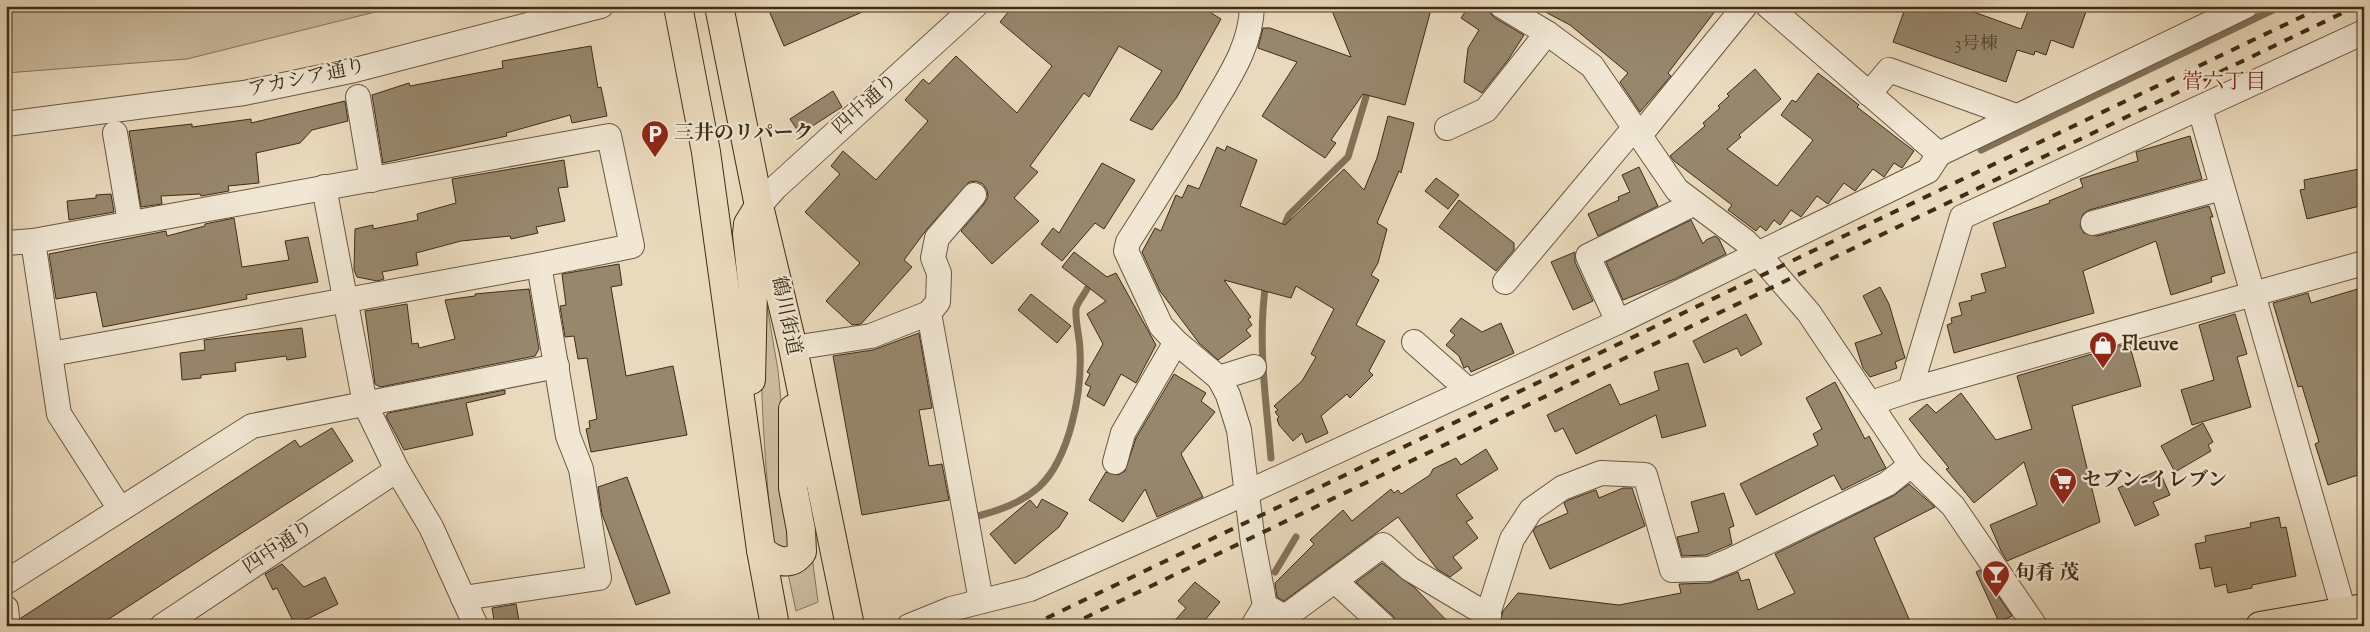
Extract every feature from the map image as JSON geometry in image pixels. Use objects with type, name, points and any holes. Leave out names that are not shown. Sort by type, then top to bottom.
[{"type":"main road","points":[[678,6],[706,152],[761,550],[775,626]]},
{"type":"main road","name":"鶴川街道","points":[[719,6],[759,206],[793,348],[850,626]]},
{"type":"main road","points":[[749,461],[753,290],[747,234],[748,224],[759,206]]},
{"type":"main road","points":[[761,550],[772,558],[788,562],[800,555],[803,544],[793,488],[793,348]]},
{"type":"main road","points":[[2262,626],[2354,610]]},
{"type":"street","name":"アカシア通り","points":[[6,124],[244,93],[355,70],[601,6]]},
{"type":"street","name":"四中通り","points":[[759,206],[775,188],[975,6]]},
{"type":"street","points":[[1252,6],[1252,25],[1242,54],[1182,158],[1128,242],[1126,251],[1161,326],[1176,342],[1219,378],[1228,395],[1239,430],[1259,616],[1285,617],[1383,544],[1410,569],[1486,621],[1512,539],[1532,510],[1562,488],[1601,473],[1645,474],[1672,570],[1708,569],[1731,560],[1887,484],[1911,465]]},
{"type":"street","points":[[1502,6],[1547,32],[1592,66],[1676,190],[1745,241],[1809,313],[1911,465],[1953,506],[2035,626]]},
{"type":"street","points":[[1505,282],[1745,6]]},
{"type":"street","points":[[1768,6],[1940,154]]},
{"type":"street","points":[[908,626],[951,609],[1030,589],[1246,493],[1618,322],[1928,171],[1940,154],[2246,6]]},
{"type":"street","points":[[1447,128],[1486,110],[1547,32]]},
{"type":"street","points":[[1910,390],[1962,217],[2364,32]]},
{"type":"street","points":[[1870,94],[1889,70],[2016,116]]},
{"type":"street","points":[[358,97],[372,180]]},
{"type":"street","points":[[2200,109],[2252,294],[2354,610]]},
{"type":"street","points":[[115,133],[130,222]]},
{"type":"street","points":[[6,243],[33,241],[609,136],[632,246],[539,265],[51,354]]},
{"type":"street","points":[[324,187],[365,404],[397,470],[432,527],[476,626]]},
{"type":"street","points":[[2093,222],[2222,188]]},
{"type":"street","points":[[793,348],[871,336],[929,313],[938,302],[938,273],[933,258],[936,238],[974,195]]},
{"type":"street","points":[[1618,322],[1588,256],[1693,204]]},
{"type":"street","points":[[33,241],[59,414],[120,508]]},
{"type":"street","points":[[1871,403],[1910,390],[2364,264]]},
{"type":"street","points":[[463,598],[599,578],[581,469],[568,436],[539,265]]},
{"type":"street","points":[[929,313],[981,601]]},
{"type":"street","points":[[1116,462],[1124,433],[1176,342]]},
{"type":"street","points":[[1414,342],[1468,390]]},
{"type":"street","points":[[6,582],[252,426],[556,366]]},
{"type":"street","points":[[1219,378],[1254,367]]},
{"type":"street","name":"四中通り","points":[[162,626],[397,470]]},
{"type":"street","points":[[1335,581],[1384,626]]},
{"type":"street","points":[[6,608],[8,626]]},
{"type":"shaded area","points":[[6,6],[399,6],[187,59],[6,73]]},
{"type":"shaded area","points":[[763,283],[778,370],[795,546],[774,550],[767,484],[763,416],[761,349]]},
{"type":"shaded area","points":[[812,556],[818,602],[796,611],[787,569]]},
{"type":"building","points":[[767,6],[876,6],[784,46]]},
{"type":"building","points":[[1013,6],[1200,6],[1221,19],[1177,97],[1152,130],[1130,120],[1162,71],[1119,46],[1089,97],[1084,93],[1030,166],[1038,172],[1014,198],[1039,221],[992,264],[961,231],[988,197],[987,190],[983,184],[976,181],[969,182],[927,229],[904,260],[912,267],[861,324],[852,325],[826,301],[860,263],[805,212],[840,174],[831,166],[843,151],[876,180],[928,121],[905,100],[923,79],[929,84],[956,56],[1017,113],[1052,66],[1000,22]]},
{"type":"building","points":[[1330,6],[1432,6],[1405,105],[1363,94],[1331,140],[1336,143],[1325,158],[1262,116],[1297,62],[1258,48],[1263,28],[1270,28],[1351,57]]},
{"type":"building","points":[[1469,6],[1483,6],[1495,18],[1524,35],[1508,60],[1482,93],[1464,82],[1468,48],[1479,30],[1461,18]]},
{"type":"building","points":[[1534,6],[1719,6],[1668,73],[1671,76],[1640,112],[1620,82],[1628,73],[1570,25]]},
{"type":"building","points":[[1906,6],[1957,6],[2021,29],[2030,6],[2088,6],[2073,48],[2051,40],[2046,55],[2035,51],[2034,55],[2017,50],[2006,82],[1893,42]]},
{"type":"building","points":[[591,46],[598,88],[601,87],[607,116],[572,123],[570,115],[506,133],[507,136],[383,163],[372,95],[409,83],[410,86],[503,68],[502,61]]},
{"type":"building","points":[[1755,69],[1781,99],[1739,135],[1741,137],[1727,149],[1777,186],[1813,140],[1781,115],[1792,100],[1796,102],[1818,73],[1859,105],[1857,107],[1914,151],[1902,168],[1894,163],[1884,177],[1873,169],[1855,191],[1844,183],[1828,204],[1817,196],[1801,217],[1791,210],[1780,225],[1774,220],[1766,231],[1760,226],[1756,231],[1728,210],[1732,205],[1670,156],[1705,126],[1703,123],[1720,108],[1718,106],[1729,96],[1727,94]]},
{"type":"building","points":[[833,91],[842,107],[800,134],[790,119]]},
{"type":"building","points":[[345,101],[348,121],[312,130],[300,143],[256,153],[259,183],[228,186],[229,191],[201,196],[200,194],[161,196],[162,204],[141,207],[129,131],[192,124],[192,127],[251,119],[251,123]]},
{"type":"building","points":[[1388,116],[1414,123],[1401,173],[1399,171],[1377,223],[1387,229],[1378,263],[1371,275],[1379,280],[1356,325],[1385,341],[1369,371],[1373,375],[1350,398],[1347,394],[1321,416],[1328,433],[1306,443],[1302,433],[1293,441],[1279,425],[1277,419],[1279,417],[1275,412],[1278,410],[1274,406],[1302,381],[1316,357],[1311,354],[1334,309],[1296,286],[1291,298],[1224,280],[1251,317],[1248,319],[1252,325],[1246,330],[1251,336],[1218,360],[1199,343],[1160,291],[1142,252],[1155,228],[1161,231],[1176,195],[1182,198],[1188,185],[1199,189],[1217,147],[1225,151],[1227,146],[1257,160],[1240,206],[1285,225],[1344,169],[1364,190],[1377,158]]},
{"type":"building","points":[[2190,136],[2202,179],[2089,210],[2083,214],[2080,226],[2084,233],[2097,236],[2209,206],[2213,217],[2210,217],[2225,273],[2211,277],[2212,282],[2171,295],[2156,241],[2083,271],[2094,313],[1954,353],[1947,325],[1952,323],[1951,318],[1962,315],[1959,303],[1972,300],[1971,296],[1986,292],[1981,274],[2006,267],[1993,223],[2050,203],[2049,201],[2083,187],[2080,179],[2138,161],[2136,152]]},
{"type":"building","points":[[564,160],[568,187],[558,188],[565,221],[536,227],[538,233],[511,239],[510,236],[461,241],[416,253],[418,265],[382,272],[384,279],[377,281],[357,277],[354,270],[355,229],[373,225],[373,229],[418,220],[417,214],[456,203],[452,179]]},
{"type":"building","points":[[1102,163],[1135,180],[1104,229],[1095,223],[1062,261],[1041,244],[1053,228],[1059,233]]},
{"type":"building","points":[[1639,167],[1658,206],[1598,236],[1588,214],[1619,200],[1618,197],[1630,192],[1622,175]]},
{"type":"building","points":[[2364,168],[2364,205],[2307,219],[2300,190],[2305,189],[2304,180]]},
{"type":"building","points":[[1436,178],[1459,195],[1448,209],[1425,191]]},
{"type":"building","points":[[111,194],[114,212],[69,220],[67,201],[96,198],[96,195]]},
{"type":"building","points":[[1459,200],[1514,243],[1514,250],[1496,271],[1439,227]]},
{"type":"building","points":[[234,218],[242,267],[289,260],[285,241],[308,237],[318,282],[246,295],[247,299],[103,327],[96,292],[56,299],[49,254],[166,231],[167,236],[205,226],[205,224]]},
{"type":"building","points":[[1691,220],[1703,244],[1706,240],[1715,236],[1719,239],[1726,254],[1675,279],[1623,300],[1606,262]]},
{"type":"building","points":[[1074,252],[1107,277],[1116,273],[1156,345],[1136,383],[1121,374],[1104,406],[1087,396],[1091,387],[1085,384],[1090,374],[1087,372],[1103,344],[1087,314],[1106,301],[1062,267]]},
{"type":"building","points":[[1575,252],[1575,262],[1593,301],[1573,310],[1551,262]]},
{"type":"building","points":[[619,264],[622,285],[611,287],[626,376],[673,366],[687,435],[591,452],[586,429],[590,428],[589,421],[597,419],[587,358],[578,359],[574,336],[565,337],[560,306],[566,305],[562,274]]},
{"type":"building","points":[[1880,287],[1889,304],[1905,358],[1895,362],[1897,368],[1870,377],[1863,368],[1855,343],[1882,334],[1863,296]]},
{"type":"building","points":[[2364,287],[2364,473],[2328,485],[2315,444],[2319,442],[2302,386],[2298,387],[2273,303],[2308,293],[2311,303]]},
{"type":"building","points":[[529,289],[539,349],[535,356],[380,387],[375,384],[365,311],[407,304],[412,344],[418,343],[419,348],[455,339],[445,300],[475,296],[475,294]]},
{"type":"building","points":[[1031,294],[1071,326],[1057,343],[1018,310]]},
{"type":"building","points":[[1746,314],[1762,344],[1741,356],[1737,348],[1704,363],[1693,341]]},
{"type":"building","points":[[2235,314],[2247,354],[2237,357],[2251,407],[2192,425],[2181,390],[2214,380],[2199,325]]},
{"type":"building","points":[[1461,318],[1482,332],[1501,323],[1514,353],[1471,372],[1468,366],[1464,368],[1459,356],[1446,345],[1455,335],[1450,331]]},
{"type":"building","points":[[302,328],[306,357],[287,360],[286,356],[235,363],[236,371],[201,375],[201,378],[182,380],[180,353],[205,350],[204,340]]},
{"type":"building","points":[[919,333],[932,408],[919,410],[929,466],[942,464],[949,500],[862,515],[833,356],[873,350]]},
{"type":"building","points":[[2129,343],[2141,386],[2072,406],[2100,522],[2007,561],[1990,525],[2037,505],[2024,462],[1974,503],[1946,469],[1949,468],[1909,419],[1927,404],[1936,413],[1961,393],[1996,440],[2032,429],[2017,376]]},
{"type":"building","points":[[1688,363],[1706,426],[1662,438],[1656,415],[1576,454],[1563,428],[1555,432],[1547,415],[1610,384],[1620,405],[1659,390],[1654,372]]},
{"type":"building","points":[[1174,374],[1206,393],[1201,401],[1215,412],[1181,454],[1203,497],[1157,517],[1145,489],[1123,522],[1089,500],[1106,472],[1118,475],[1125,471],[1136,438]]},
{"type":"building","points":[[1835,382],[1865,439],[1869,436],[1886,468],[1842,490],[1834,475],[1756,515],[1740,484],[1818,445],[1813,434],[1822,429],[1806,398]]},
{"type":"building","points":[[505,390],[505,394],[466,403],[473,435],[404,450],[386,416],[388,413]]},
{"type":"building","points":[[2203,423],[2213,442],[2208,445],[2211,451],[2175,472],[2161,446]]},
{"type":"building","points":[[332,428],[353,461],[98,626],[22,626],[21,618],[295,440],[300,447]]},
{"type":"building","points":[[1486,449],[1498,469],[1456,495],[1473,518],[1466,522],[1478,538],[1453,557],[1462,568],[1450,577],[1437,569],[1398,517],[1284,601],[1277,597],[1275,583],[1314,544],[1310,540],[1343,510],[1352,521],[1391,489],[1394,493],[1398,490],[1401,494],[1430,475],[1433,469],[1456,458],[1461,465]]},
{"type":"building","points":[[2159,470],[2170,495],[2153,502],[2159,515],[2135,526],[2118,488]]},
{"type":"building","points":[[627,477],[670,593],[636,605],[602,514],[598,487]]},
{"type":"building","points":[[1909,484],[1935,507],[1874,538],[1912,626],[1499,626],[1503,611],[1518,593],[1619,605],[1681,593],[1679,584],[1710,583],[1738,572],[1741,581],[1749,579],[1758,610],[1795,593],[1775,554],[1893,496]]},
{"type":"building","points":[[1623,488],[1632,488],[1645,526],[1550,569],[1533,531],[1536,527],[1568,513],[1564,503],[1569,500],[1596,490],[1599,498]]},
{"type":"building","points":[[1724,493],[1734,526],[1729,528],[1732,544],[1706,555],[1682,556],[1677,537],[1699,532],[1691,502]]},
{"type":"building","points":[[1042,499],[1068,513],[1059,527],[1015,564],[990,534],[1030,500],[1037,508]]},
{"type":"building","points":[[2279,517],[2281,528],[2286,527],[2296,576],[2252,585],[2252,588],[2228,593],[2226,584],[2215,587],[2211,567],[2200,569],[2195,544],[2206,542],[2205,536],[2251,527],[2250,523]]},
{"type":"building","points":[[1382,563],[1415,588],[1452,626],[1397,626],[1393,616],[1356,582]]},
{"type":"building","points":[[282,564],[304,587],[325,577],[338,604],[295,625],[277,588],[273,590],[265,574]]},
{"type":"building","name":"旬肴 茂","points":[[1980,570],[2012,616],[1999,622],[1976,572]]},
{"type":"building","points":[[1195,582],[1220,602],[1200,626],[1170,626],[1186,608],[1178,601]]},
{"type":"building","points":[[516,604],[520,626],[495,626],[492,608]]},
{"type":"waterway","points":[[1981,150],[2281,6]]},
{"type":"waterway","points":[[1282,231],[1289,215],[1348,157],[1369,87]]},
{"type":"waterway","points":[[1266,282],[1263,304],[1262,348],[1271,458]]},
{"type":"waterway","points":[[978,516],[1010,505],[1032,493],[1050,475],[1059,459],[1072,424],[1076,404],[1080,367],[1076,309],[1087,289]]},
{"type":"waterway","points":[[1275,572],[1296,537]]},
{"type":"railway","points":[[1030,626],[2324,6]]},
{"type":"railway","points":[[1068,626],[2357,6]]},
{"type":"place","name":"三井のリパーク","points":[[655,158]]},
{"type":"place","name":"Fleuve","points":[[2103,369]]},
{"type":"place","name":"セブン-イレブン","points":[[2063,505]]},
{"type":"place","name":"旬肴 茂","points":[[1996,598]]},
{"type":"district","name":"菅六丁目","points":[[2224,83]]}]
